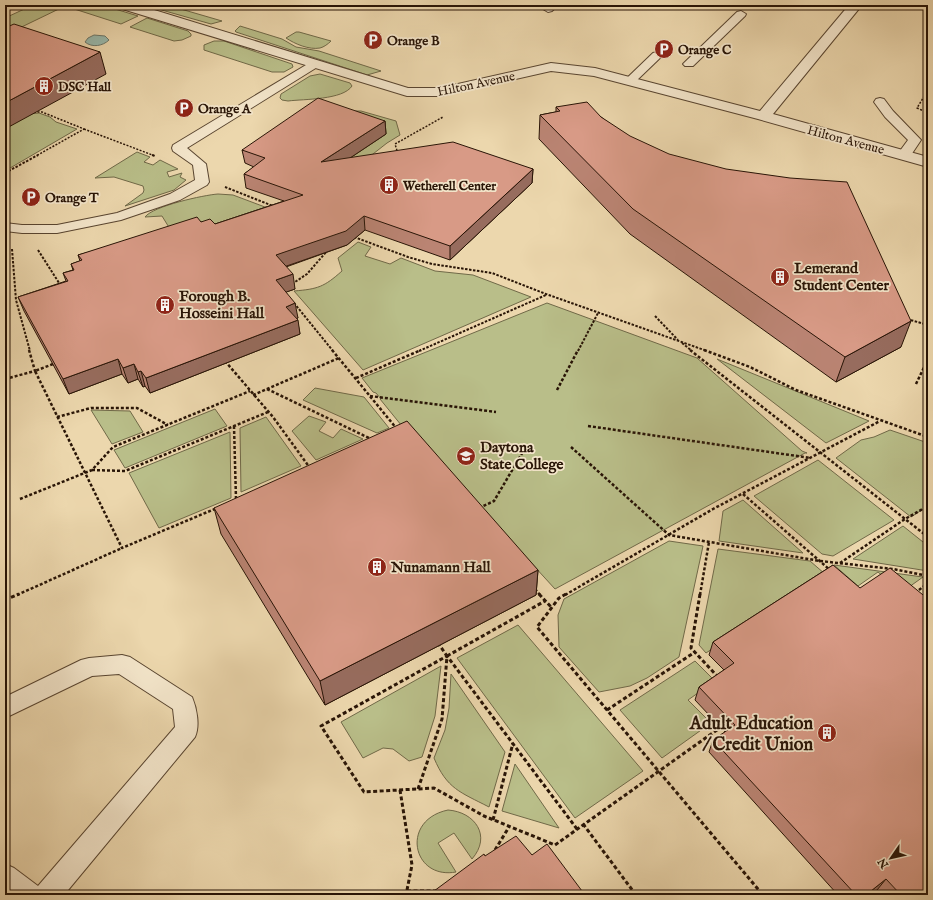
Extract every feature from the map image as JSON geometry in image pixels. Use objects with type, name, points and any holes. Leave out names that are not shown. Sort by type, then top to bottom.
[{"type":"street","name":"Hilton Avenue","points":[[124,5],[216,32],[407,92],[440,92],[551,67],[595,72],[763,116],[928,162]]},
{"type":"street","points":[[763,116],[856,5]]},
{"type":"lane","points":[[689,64],[741,14]]},
{"type":"lane","points":[[630,81],[657,55]]},
{"type":"lane","points":[[5,227],[22,229],[57,228],[80,225],[121,216],[175,197],[202,182],[199,164],[178,148],[315,64]]},
{"type":"lane","points":[[880,102],[889,114],[922,141],[904,155]]},
{"type":"lane","points":[[5,708],[89,667],[122,664],[184,704],[187,730],[47,895]]},
{"type":"lane","points":[[5,877],[29,895]]},
{"type":"path","points":[[928,90],[918,108],[928,113]]},
{"type":"path","points":[[29,110],[36,112]]},
{"type":"path","points":[[28,113],[42,112],[159,157]]},
{"type":"path","points":[[400,157],[395,144],[443,117]]},
{"type":"path","points":[[5,173],[84,129]]},
{"type":"path","points":[[201,177],[280,209]]},
{"type":"path","points":[[352,236],[420,260],[492,273],[598,313],[679,340],[750,367],[796,390],[928,437]]},
{"type":"path","points":[[12,242],[16,300],[35,371],[122,548]]},
{"type":"path","points":[[289,286],[307,274],[329,249]]},
{"type":"path","points":[[38,250],[64,290]]},
{"type":"path","points":[[356,378],[546,294]]},
{"type":"path","points":[[292,301],[402,434]]},
{"type":"path","points":[[557,390],[598,313]]},
{"type":"path","points":[[655,316],[679,340],[928,537]]},
{"type":"path","points":[[902,317],[928,325]]},
{"type":"path","points":[[221,356],[268,412],[314,473]]},
{"type":"path","points":[[253,395],[339,358]]},
{"type":"path","points":[[916,384],[928,359]]},
{"type":"path","points":[[5,379],[35,371],[53,364]]},
{"type":"path","points":[[267,389],[371,439]]},
{"type":"path","points":[[92,470],[113,447],[250,391]]},
{"type":"path","points":[[370,396],[496,412]]},
{"type":"path","points":[[57,417],[91,408],[137,408],[168,425]]},
{"type":"path","points":[[20,499],[92,470],[124,471],[268,412]]},
{"type":"path","points":[[763,895],[537,627],[559,598],[713,509],[822,453],[881,420]]},
{"type":"path","points":[[234,426],[236,500],[243,496]]},
{"type":"path","points":[[588,426],[812,458]]},
{"type":"path","points":[[390,430],[396,427]]},
{"type":"path","points":[[365,442],[378,436]]},
{"type":"path","points":[[571,447],[669,535],[820,561],[894,569],[928,576]]},
{"type":"path","points":[[476,510],[494,500],[524,450]]},
{"type":"path","points":[[303,470],[316,464]]},
{"type":"path","points":[[743,494],[832,571]]},
{"type":"path","points":[[5,600],[221,506]]},
{"type":"path","points":[[840,563],[905,519],[928,506]]},
{"type":"path","points":[[710,542],[691,648],[722,682]]},
{"type":"path","points":[[530,583],[552,608]]},
{"type":"path","points":[[910,596],[928,583]]},
{"type":"path","points":[[545,600],[448,656],[321,726],[364,792],[434,788],[493,820],[555,845],[721,727]]},
{"type":"path","points":[[434,637],[577,829]]},
{"type":"path","points":[[607,710],[695,652]]},
{"type":"path","points":[[418,789],[442,719],[448,656]]},
{"type":"path","points":[[493,820],[513,743]]},
{"type":"path","points":[[400,790],[412,865],[406,893],[440,891]]},
{"type":"path","points":[[583,824],[636,895]]},
{"type":"path","points":[[493,853],[509,826]]},
{"type":"green space","points":[[33,5],[102,5],[138,16],[121,24],[65,6],[5,35],[5,18]]},
{"type":"green space","points":[[144,5],[167,5],[222,21],[211,24]]},
{"type":"green space","points":[[147,18],[188,31],[191,36],[182,40],[174,41],[130,27]]},
{"type":"green space","points":[[240,26],[282,39],[296,47],[319,51],[381,71],[367,75],[236,32],[235,31]]},
{"type":"green space","points":[[296,32],[331,41],[320,48],[307,47],[286,38]]},
{"type":"green space","points":[[214,41],[224,41],[292,64],[293,67],[284,72],[272,72],[204,50],[204,45]]},
{"type":"green space","points":[[320,74],[350,83],[352,86],[347,91],[340,94],[323,98],[288,101],[280,98],[281,94],[310,76]]},
{"type":"green space","points":[[345,111],[361,111],[396,121],[400,135],[387,143],[350,172]]},
{"type":"green space","points":[[39,113],[50,117],[56,122],[77,129],[5,171],[5,118],[8,116]]},
{"type":"green space","points":[[137,152],[150,157],[144,162],[153,165],[160,160],[178,169],[167,172],[169,177],[182,173],[180,177],[186,180],[174,190],[125,206],[143,193],[143,186],[114,177],[95,178]]},
{"type":"green space","points":[[218,194],[233,195],[273,210],[260,220],[170,229],[162,216],[145,217],[150,213],[168,205],[202,196]]},
{"type":"green space","points":[[358,242],[371,247],[365,256],[390,264],[401,258],[435,271],[473,275],[531,297],[363,370],[294,291],[315,288],[330,281],[342,271],[338,258]]},
{"type":"green space","points":[[547,303],[697,358],[802,451],[807,453],[555,589],[414,435],[410,436],[381,399],[376,393],[373,392],[362,378]]},
{"type":"green space","points":[[717,359],[869,421],[826,443]]},
{"type":"green space","points":[[315,388],[364,397],[389,428],[377,433],[303,400]]},
{"type":"green space","points":[[215,409],[227,426],[125,468],[114,450]]},
{"type":"green space","points":[[91,410],[130,411],[143,432],[112,444]]},
{"type":"green space","points":[[309,416],[326,422],[319,431],[333,438],[341,429],[363,439],[316,460],[292,431]]},
{"type":"green space","points":[[266,417],[301,466],[241,492],[240,428]]},
{"type":"green space","points":[[890,430],[928,443],[928,506],[911,517],[836,458],[861,440],[874,437]]},
{"type":"green space","points":[[230,432],[231,498],[159,528],[129,473]]},
{"type":"green space","points":[[818,460],[894,520],[833,556],[822,554],[754,496]]},
{"type":"green space","points":[[743,500],[803,553],[719,541],[723,511]]},
{"type":"green space","points":[[903,526],[928,546],[928,571],[853,559]]},
{"type":"green space","points":[[669,541],[703,546],[679,657],[647,678],[630,686],[599,692],[559,647],[558,615],[564,599]]},
{"type":"green space","points":[[718,549],[810,561],[825,574],[706,653],[699,645]]},
{"type":"green space","points":[[834,565],[923,577],[902,592],[878,572],[858,586]]},
{"type":"green space","points":[[518,625],[643,771],[575,818],[457,658]]},
{"type":"green space","points":[[695,661],[715,681],[688,700],[711,723],[662,758],[620,710]]},
{"type":"green space","points":[[441,666],[435,716],[422,757],[409,761],[393,749],[383,748],[363,758],[341,722]]},
{"type":"green space","points":[[451,674],[505,752],[489,807],[462,793],[449,783],[444,777],[434,758],[445,730],[449,708]]},
{"type":"green space","points":[[515,764],[559,828],[502,811]]},
{"type":"green space","points":[[448,810],[466,815],[473,820],[478,827],[480,834],[478,850],[472,859],[454,833],[438,843],[456,872],[441,872],[429,867],[421,859],[418,848],[418,836],[423,825],[433,816]]},
{"type":"shaded area","points":[[94,35],[105,36],[109,40],[104,44],[97,46],[85,42],[88,38]]},
{"type":"building","points":[[14,24],[100,52],[5,103],[5,28]]},
{"type":"building","points":[[318,98],[385,121],[321,162],[453,142],[533,169],[450,246],[364,216],[346,231],[276,255],[293,274],[276,280],[295,303],[286,307],[298,320],[146,378],[141,371],[138,372],[134,364],[123,368],[118,359],[63,379],[18,297],[68,281],[63,273],[74,270],[71,264],[82,260],[78,255],[197,217],[201,222],[210,219],[215,224],[303,195],[244,174],[265,158],[242,150]]},
{"type":"building","name":"Lemerand Student Center","points":[[587,102],[601,117],[630,136],[669,154],[726,169],[790,178],[847,182],[911,321],[845,357],[633,209],[540,115],[560,111],[556,107]]},
{"type":"building","name":"Nunamann Hall","points":[[407,421],[538,570],[320,681],[214,508]]},
{"type":"building","name":"Adult Education / Credit Union","points":[[833,565],[860,588],[890,568],[928,599],[928,895],[901,895],[886,879],[866,895],[856,895],[713,740],[735,725],[699,687],[734,663],[713,642]]},
{"type":"building","points":[[516,836],[532,855],[547,844],[585,895],[436,895],[434,891],[484,854],[485,856]]},
{"type":"place","name":"Orange B","points":[[373,40]]},
{"type":"place","name":"Orange C","points":[[664,49]]},
{"type":"place","name":"DSC Hall","points":[[44,86]]},
{"type":"place","name":"Orange A","points":[[184,108]]},
{"type":"place","name":"Wetherell Center","points":[[389,185]]},
{"type":"place","name":"Orange T","points":[[31,197]]},
{"type":"place","name":"Lemerand Student Center","points":[[780,277]]},
{"type":"place","name":"Forough B. Hosseini Hall","points":[[165,305]]},
{"type":"place","name":"Daytona State College","points":[[466,456]]},
{"type":"place","name":"Nunamann Hall","points":[[377,567]]},
{"type":"place","name":"Adult Education / Credit Union","points":[[827,733]]}]
